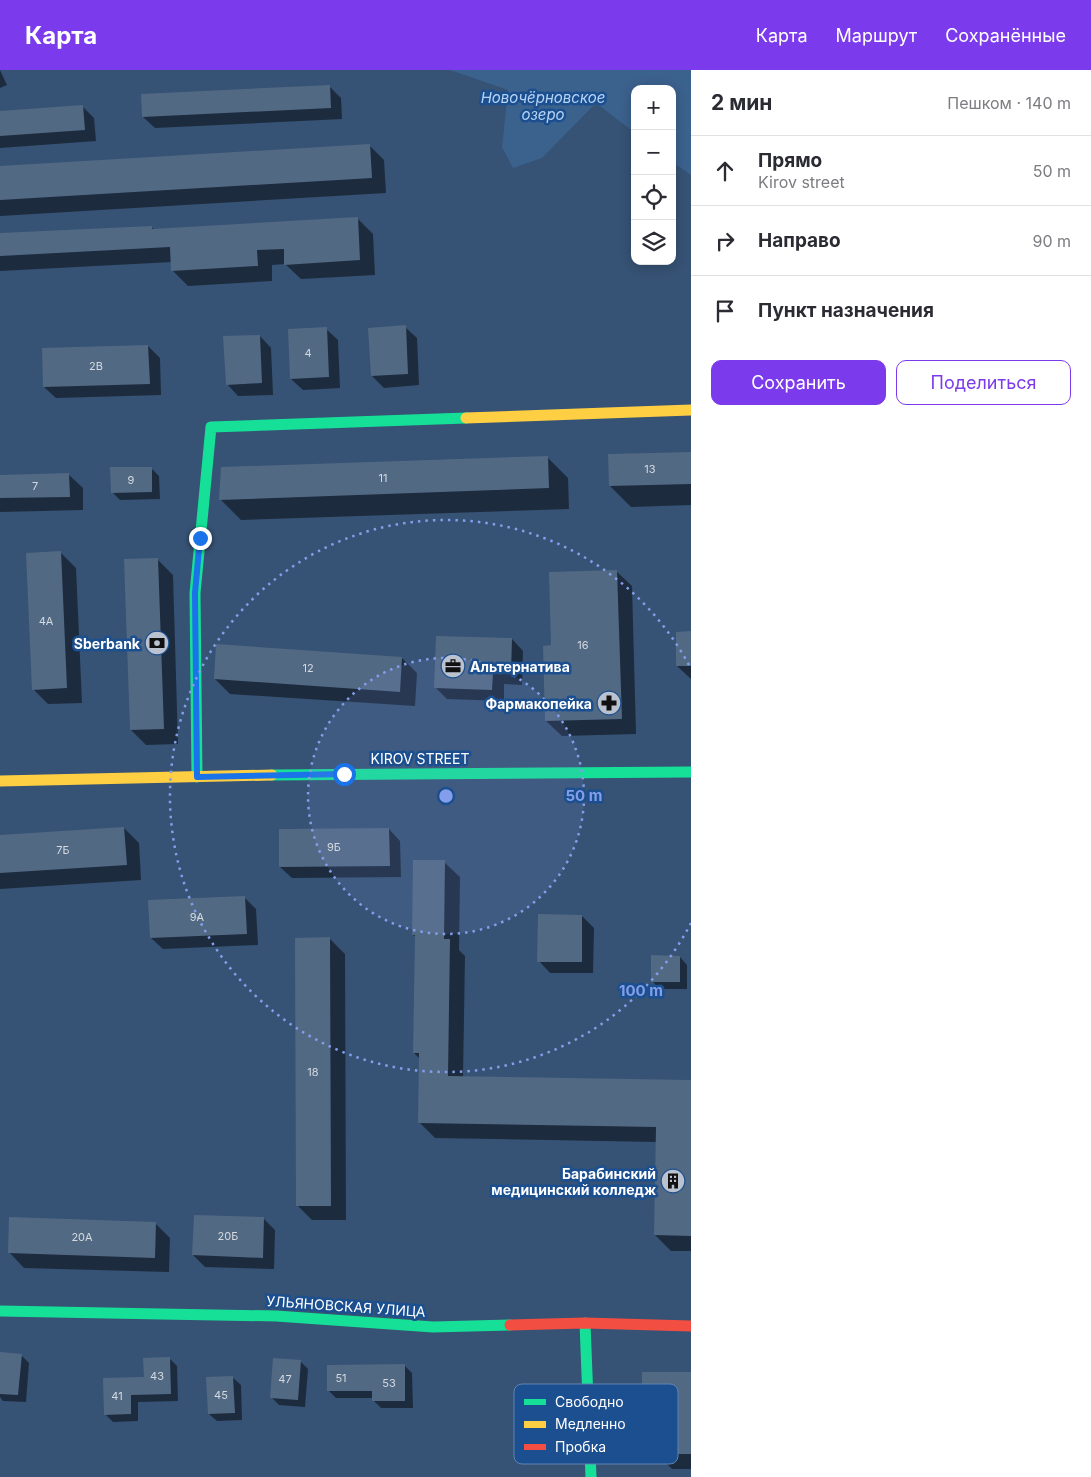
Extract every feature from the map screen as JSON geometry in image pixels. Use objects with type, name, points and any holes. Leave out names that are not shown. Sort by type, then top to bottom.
[{"type":"street","points":[[197,777],[195,593],[211,427],[691,410]]},
{"type":"street","name":"KIROV STREET","points":[[0,781],[344,774],[691,772]]},
{"type":"street","name":"УЛЬЯНОВСКАЯ УЛИЦА","points":[[0,1312],[276,1316],[433,1327],[585,1323],[691,1326]]},
{"type":"street","points":[[585,1323],[587,1384]]},
{"type":"street","points":[[590,1464],[591,1477]]},
{"type":"water","name":"Новочёрновское озеро","points":[[450,70],[691,70],[691,175],[676,165],[676,85],[631,85],[631,130],[596,103],[542,158],[513,168],[502,147],[508,90]]},
{"type":"building","points":[[330,85],[331,108],[142,117],[141,94]]},
{"type":"building","points":[[83,105],[85,130],[0,136],[0,111]]},
{"type":"building","points":[[370,144],[372,178],[0,200],[0,166]]},
{"type":"building","points":[[358,217],[360,260],[284,265],[284,249],[257,250],[258,266],[171,271],[170,247],[0,256],[0,233],[152,226],[152,229]]},
{"type":"building","points":[[406,325],[408,374],[371,376],[368,328]]},
{"type":"building","points":[[327,327],[329,377],[290,379],[288,329]]},
{"type":"building","points":[[260,335],[262,383],[226,385],[223,336]]},
{"type":"building","points":[[148,345],[150,384],[43,387],[42,348]]},
{"type":"building","points":[[691,452],[691,484],[609,486],[608,454]]},
{"type":"building","points":[[548,456],[549,488],[219,500],[221,467]]},
{"type":"building","points":[[110,467],[152,467],[152,492],[111,493]]},
{"type":"building","points":[[69,473],[70,497],[0,498],[0,475]]},
{"type":"building","points":[[61,551],[67,688],[32,690],[26,553]]},
{"type":"building","points":[[158,558],[164,729],[130,730],[124,559]]},
{"type":"building","points":[[617,570],[622,719],[545,721],[543,646],[551,645],[549,572]]},
{"type":"building","points":[[691,631],[691,666],[676,666],[676,632]]},
{"type":"building","points":[[436,636],[512,638],[511,674],[493,673],[492,690],[434,688]]},
{"type":"building","points":[[216,644],[402,657],[400,692],[214,679]]},
{"type":"building","points":[[124,827],[127,865],[0,873],[0,835]]},
{"type":"building","points":[[389,828],[390,866],[279,867],[279,829]]},
{"type":"building","name":"Барабинский медицинский колледж","points":[[413,860],[445,860],[444,939],[450,939],[448,1076],[691,1080],[691,1236],[654,1235],[656,1127],[418,1123],[419,1053],[413,1053],[415,935],[412,935]]},
{"type":"building","points":[[245,896],[247,934],[150,938],[148,900]]},
{"type":"building","points":[[538,914],[582,915],[582,962],[537,962]]},
{"type":"building","points":[[330,937],[331,1206],[296,1206],[295,938]]},
{"type":"building","points":[[651,955],[680,956],[680,982],[651,982]]},
{"type":"building","points":[[194,1215],[264,1217],[263,1258],[192,1255]]},
{"type":"building","points":[[9,1217],[156,1222],[155,1258],[8,1253]]},
{"type":"building","points":[[0,1352],[22,1354],[18,1395],[0,1394]]},
{"type":"building","points":[[170,1357],[171,1394],[131,1395],[131,1414],[104,1415],[103,1378],[144,1377],[143,1358]]},
{"type":"building","points":[[273,1358],[301,1360],[298,1400],[270,1398]]},
{"type":"building","points":[[405,1364],[405,1401],[372,1401],[372,1391],[327,1391],[327,1365]]},
{"type":"building","points":[[642,1372],[691,1372],[691,1454],[678,1454],[678,1384],[642,1384]]},
{"type":"building","points":[[233,1376],[235,1413],[208,1414],[206,1377]]},
{"type":"traffic: fast","points":[[197,777],[195,593],[211,427],[466,418]]},
{"type":"traffic: fast","points":[[272,775],[691,772]]},
{"type":"traffic: fast","points":[[0,1311],[276,1316],[433,1327],[510,1325]]},
{"type":"traffic: fast","points":[[585,1323],[587,1384]]},
{"type":"traffic: fast","points":[[590,1464],[591,1477]]},
{"type":"traffic: slow","points":[[466,418],[691,410]]},
{"type":"traffic: slow","points":[[0,781],[272,775]]},
{"type":"traffic: jam","points":[[510,1325],[585,1323],[691,1326]]},
{"type":"place","name":"Sberbank","points":[[157,643]]},
{"type":"place","name":"Альтернатива","points":[[453,666]]},
{"type":"place","name":"Фармакопейка","points":[[609,703]]},
{"type":"place","name":"Барабинский медицинский колледж","points":[[673,1181]]},
{"type":"route","points":[[200,538],[195,593],[197,777],[344,774]]}]
